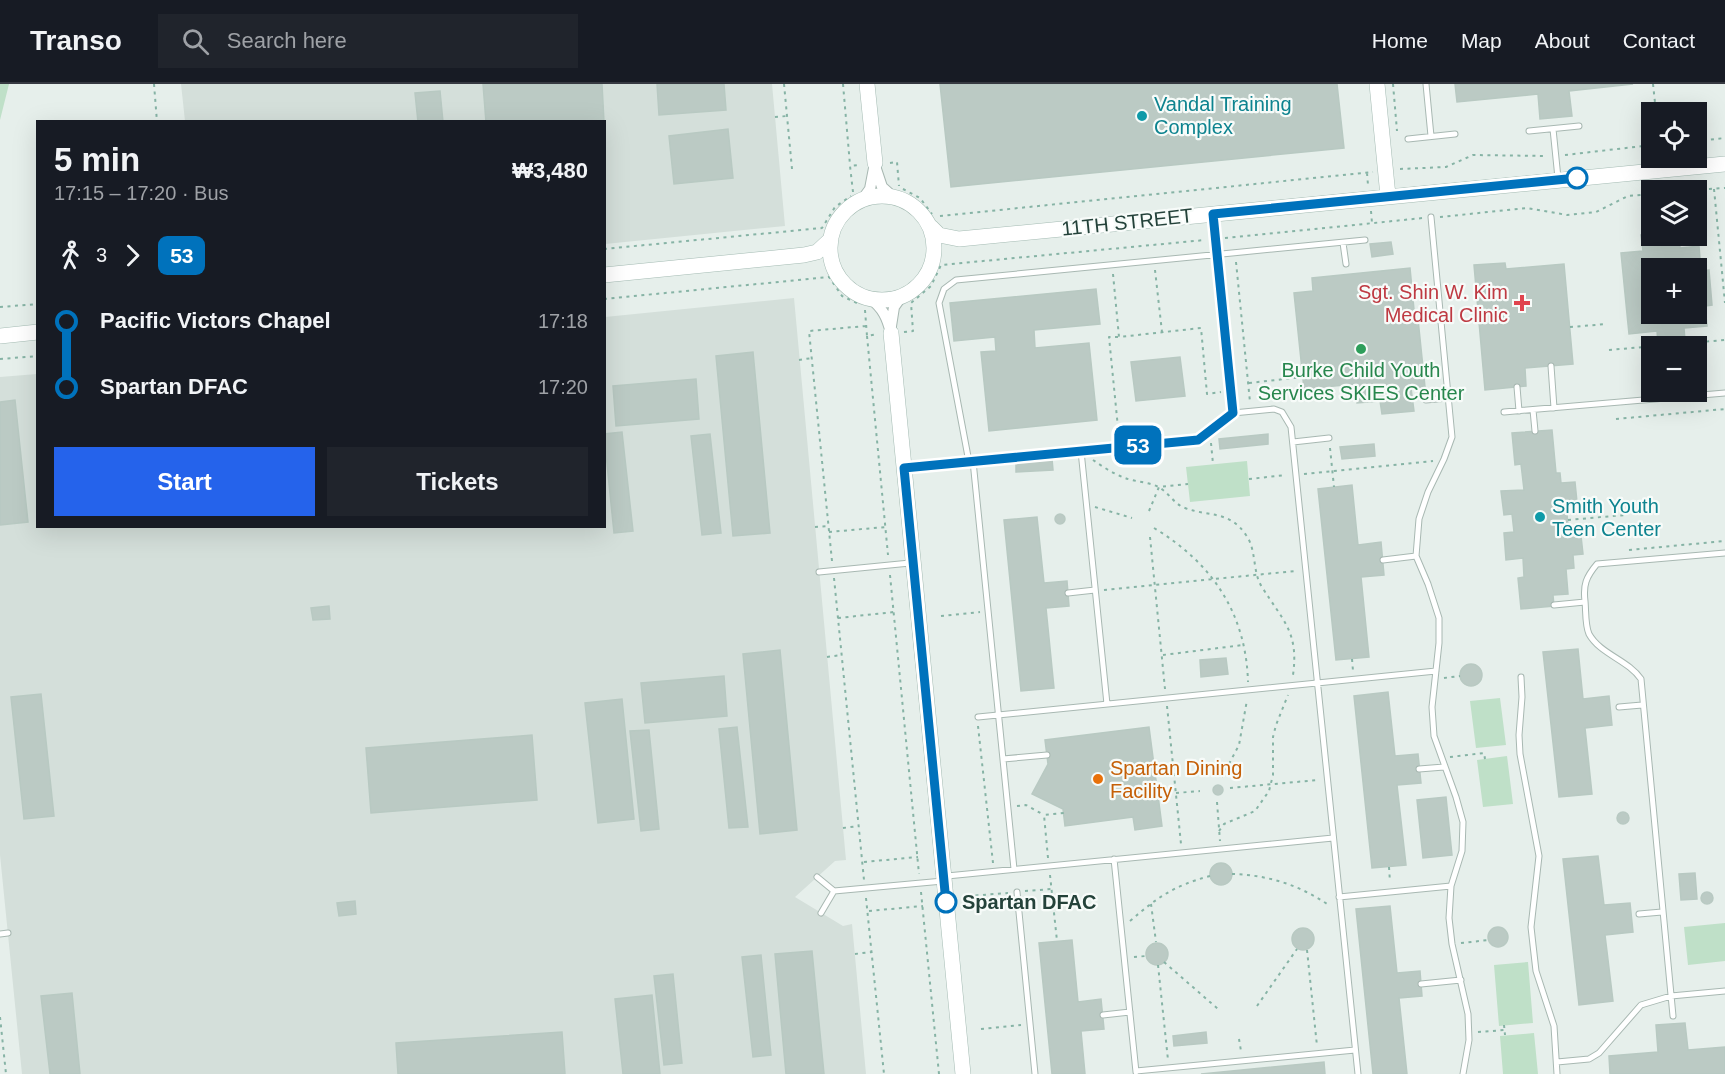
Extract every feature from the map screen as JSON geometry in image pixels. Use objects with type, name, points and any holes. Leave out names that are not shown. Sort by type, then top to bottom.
[{"type":"main road","points":[[867,84],[875,163]]},
{"type":"main road","points":[[1377,84],[1388,196]]},
{"type":"main road","name":"11TH STREET","points":[[959,239],[1725,164]]},
{"type":"main road","points":[[834,267],[830,253],[831,239],[842,214],[862,200],[877,196],[892,196],[902,200],[915,207],[939,235],[959,239]]},
{"type":"main road","points":[[606,275],[816,255],[834,267],[846,286],[858,294],[871,299],[887,300],[901,297],[914,290],[930,270],[935,244],[931,227]]},
{"type":"main road","points":[[804,255],[817,252],[831,239]]},
{"type":"main road","points":[[934,258],[949,243],[959,239]]},
{"type":"main road","points":[[0,336],[36,332]]},
{"type":"main road","points":[[891,333],[963,1074]]},
{"type":"street","points":[[875,163],[878,180],[892,196]]},
{"type":"street","points":[[862,200],[870,189],[875,163]]},
{"type":"street","points":[[891,333],[894,307],[901,297]]},
{"type":"street","points":[[871,299],[882,308],[888,317],[891,333]]},
{"type":"lane","points":[[1426,84],[1431,136]]},
{"type":"lane","points":[[1529,131],[1578,126]]},
{"type":"lane","points":[[1552,129],[1558,180]]},
{"type":"lane","points":[[1408,139],[1455,134]]},
{"type":"lane","points":[[1213,214],[1233,413]]},
{"type":"lane","points":[[1431,218],[1452,437],[1419,519],[1416,556],[1439,618],[1439,643],[1432,707],[1434,736],[1463,822],[1462,850],[1451,886],[1449,918],[1452,944],[1468,1014],[1469,1033],[1463,1074]]},
{"type":"lane","points":[[1014,869],[971,462],[939,303],[944,289],[956,280],[1365,240]]},
{"type":"lane","points":[[1343,243],[1346,264]]},
{"type":"lane","points":[[1551,366],[1554,408]]},
{"type":"lane","points":[[1517,387],[1519,411]]},
{"type":"lane","points":[[1504,412],[1725,393]]},
{"type":"lane","points":[[1426,400],[1448,398]]},
{"type":"lane","points":[[904,468],[1198,440],[1233,413],[1274,409],[1282,412],[1291,427],[1293,442],[1358,1074]]},
{"type":"lane","points":[[1533,410],[1535,431]]},
{"type":"lane","points":[[1293,442],[1329,438]]},
{"type":"lane","points":[[1081,451],[1107,704]]},
{"type":"lane","points":[[1673,1016],[1641,679],[1634,669],[1601,647],[1589,633],[1583,586],[1588,574],[1597,564],[1725,553]]},
{"type":"lane","points":[[1383,560],[1416,556]]},
{"type":"lane","points":[[819,572],[914,563]]},
{"type":"lane","points":[[1068,593],[1095,590]]},
{"type":"lane","points":[[1554,604],[1585,602]]},
{"type":"lane","points":[[978,717],[1436,672]]},
{"type":"lane","points":[[1521,677],[1520,754],[1539,856],[1531,927],[1536,971],[1554,1026],[1557,1074]]},
{"type":"lane","points":[[1619,707],[1642,705]]},
{"type":"lane","points":[[1003,759],[1047,754]]},
{"type":"lane","points":[[1419,769],[1444,767]]},
{"type":"lane","points":[[818,877],[834,891],[993,871],[1333,838]]},
{"type":"lane","points":[[1114,860],[1136,1073],[1355,1050]]},
{"type":"lane","points":[[1340,897],[1451,886]]},
{"type":"lane","points":[[821,913],[834,891]]},
{"type":"lane","points":[[1017,892],[1035,1074]]},
{"type":"lane","points":[[1639,914],[1662,912]]},
{"type":"lane","points":[[0,934],[8,933]]},
{"type":"lane","points":[[1421,984],[1461,980]]},
{"type":"lane","points":[[1557,1062],[1589,1059],[1595,1056],[1641,1005],[1671,996],[1725,991]]},
{"type":"lane","points":[[1102,1015],[1130,1012]]},
{"type":"path","points":[[154,84],[157,120]]},
{"type":"path","points":[[784,84],[792,169]]},
{"type":"path","points":[[1653,84],[1655,102]]},
{"type":"path","points":[[775,117],[787,116]]},
{"type":"path","points":[[1707,140],[1725,138]]},
{"type":"path","points":[[606,249],[822,228],[835,207],[853,194],[850,165],[897,162],[899,188],[920,198],[934,216],[1446,167],[1473,155],[1556,156],[1641,146]]},
{"type":"path","points":[[1707,189],[1725,188]]},
{"type":"path","points":[[1714,189],[1725,303]]},
{"type":"path","points":[[1527,208],[1567,215],[1596,212],[1628,196],[1641,195]]},
{"type":"path","points":[[1235,253],[1251,411]]},
{"type":"path","points":[[1155,261],[1162,332]]},
{"type":"path","points":[[1112,265],[1119,337]]},
{"type":"path","points":[[0,307],[36,304]]},
{"type":"path","points":[[1570,327],[1607,324]]},
{"type":"path","points":[[866,326],[809,332],[884,1074]]},
{"type":"path","points":[[1120,447],[1109,338],[1201,328],[1208,394],[1230,392]]},
{"type":"path","points":[[1707,342],[1725,340]]},
{"type":"path","points":[[1610,350],[1641,348]]},
{"type":"path","points":[[0,359],[36,356]]},
{"type":"path","points":[[799,360],[812,358]]},
{"type":"path","points":[[1248,383],[1303,377]]},
{"type":"path","points":[[1616,418],[1725,409]]},
{"type":"path","points":[[1210,432],[1213,464]]},
{"type":"path","points":[[1329,438],[1334,487]]},
{"type":"path","points":[[1081,451],[1123,478],[1160,487],[1188,484]]},
{"type":"path","points":[[1249,479],[1444,459]]},
{"type":"path","points":[[1149,511],[1160,487]]},
{"type":"path","points":[[1160,487],[1175,503],[1187,509],[1220,515],[1231,520],[1247,535],[1260,585],[1288,627],[1294,645],[1295,665],[1292,686],[1276,724],[1271,784],[1255,811],[1224,825],[1219,831]]},
{"type":"path","points":[[1087,506],[1103,508],[1132,518]]},
{"type":"path","points":[[1568,520],[1625,515]]},
{"type":"path","points":[[815,527],[829,526]]},
{"type":"path","points":[[829,532],[886,527]]},
{"type":"path","points":[[1154,528],[1184,547],[1207,570],[1236,619],[1247,659],[1247,690],[1239,745],[1222,777]]},
{"type":"path","points":[[1629,550],[1725,541]]},
{"type":"path","points":[[1095,590],[1306,570]]},
{"type":"path","points":[[838,618],[894,612]]},
{"type":"path","points":[[941,616],[988,612]]},
{"type":"path","points":[[1162,655],[1243,645]]},
{"type":"path","points":[[827,657],[842,655]]},
{"type":"path","points":[[1436,679],[1460,676]]},
{"type":"path","points":[[978,717],[993,871]]},
{"type":"path","points":[[1483,748],[1485,759]]},
{"type":"path","points":[[1442,758],[1484,753]]},
{"type":"path","points":[[1230,788],[1327,779]]},
{"type":"path","points":[[1176,793],[1200,791]]},
{"type":"path","points":[[1216,802],[1221,849]]},
{"type":"path","points":[[1008,807],[1026,805],[1044,815]]},
{"type":"path","points":[[843,828],[859,826]]},
{"type":"path","points":[[862,862],[918,857]]},
{"type":"path","points":[[1389,867],[1391,892]]},
{"type":"path","points":[[1232,874],[1266,877],[1289,883],[1308,892],[1341,916]]},
{"type":"path","points":[[1121,929],[1151,903],[1176,886],[1210,876]]},
{"type":"path","points":[[1151,903],[1156,942]]},
{"type":"path","points":[[867,912],[922,906]]},
{"type":"path","points":[[1452,944],[1489,940]]},
{"type":"path","points":[[1257,1006],[1297,949]]},
{"type":"path","points":[[1307,950],[1318,1054]]},
{"type":"path","points":[[855,954],[871,952]]},
{"type":"path","points":[[1124,958],[1146,956]]},
{"type":"path","points":[[1164,962],[1218,1010]]},
{"type":"path","points":[[1158,964],[1169,1068]]},
{"type":"path","points":[[0,1017],[6,1074]]},
{"type":"path","points":[[981,1029],[1030,1024]]},
{"type":"path","points":[[1504,1025],[1505,1035]]},
{"type":"path","points":[[1469,1033],[1505,1030]]},
{"type":"path","points":[[1239,1039],[1242,1061]]},
{"type":"shaded area","points":[[181,84],[772,84],[785,226],[606,244],[606,120],[185,120]]},
{"type":"shaded area","points":[[794,298],[846,860],[835,861],[795,897],[843,926],[852,924],[866,1074],[22,1074],[0,855],[0,377],[36,374],[36,528],[606,528],[606,317]]},
{"type":"green space","points":[[0,84],[9,84],[0,120]]},
{"type":"green space","points":[[1247,461],[1250,496],[1190,502],[1186,467]]},
{"type":"green space","points":[[1500,698],[1506,745],[1476,748],[1470,701]]},
{"type":"green space","points":[[1507,756],[1513,804],[1483,807],[1477,760]]},
{"type":"green space","points":[[1725,923],[1725,961],[1688,965],[1684,927]]},
{"type":"green space","points":[[1528,962],[1533,1023],[1499,1026],[1494,965]]},
{"type":"green space","points":[[1534,1033],[1538,1074],[1503,1074],[1500,1036]]},
{"type":"building","points":[[483,84],[602,84],[604,120],[486,120]]},
{"type":"building","points":[[657,84],[724,84],[726,110],[659,115]]},
{"type":"building","name":"Vandal Training Complex","points":[[940,84],[1337,84],[1344,148],[951,187]]},
{"type":"building","points":[[1455,84],[1633,84],[1569,91],[1572,116],[1540,119],[1538,94],[1457,102]]},
{"type":"building","points":[[440,91],[443,120],[418,120],[415,93]]},
{"type":"building","points":[[728,129],[733,178],[674,184],[669,136]]},
{"type":"building","points":[[1391,242],[1393,254],[1372,257],[1370,244]]},
{"type":"building","points":[[1642,246],[1680,246],[1680,248],[1699,246],[1700,258],[1641,258],[1641,324],[1707,324],[1707,326],[1684,328],[1685,336],[1657,336],[1657,331],[1629,334],[1621,253],[1643,251]]},
{"type":"building","name":"Sgt. Shin W. Kim Medical Clinic","points":[[1505,263],[1506,269],[1564,264],[1573,364],[1525,368],[1526,386],[1485,390],[1474,265]]},
{"type":"building","name":"Burke Child Youth Services SKIES Center","points":[[1410,268],[1425,387],[1411,388],[1414,411],[1382,414],[1380,401],[1357,403],[1355,384],[1304,389],[1294,293],[1313,291],[1312,278]]},
{"type":"building","points":[[1707,270],[1709,270],[1712,305],[1707,306]]},
{"type":"building","points":[[1096,289],[1100,324],[1034,330],[1035,348],[1089,343],[1097,420],[989,431],[981,352],[996,351],[995,337],[954,341],[950,303]]},
{"type":"building","points":[[753,352],[770,533],[733,536],[716,356]]},
{"type":"building","points":[[1180,357],[1185,396],[1136,401],[1131,362]]},
{"type":"building","points":[[696,379],[699,419],[616,426],[613,386]]},
{"type":"building","points":[[15,400],[28,522],[0,525],[0,402]]},
{"type":"building","name":"Smith Youth Teen Center","points":[[1552,430],[1556,473],[1560,473],[1561,483],[1575,482],[1577,502],[1566,502],[1569,538],[1581,536],[1583,554],[1573,555],[1574,568],[1566,569],[1568,594],[1553,595],[1554,606],[1521,609],[1518,578],[1524,577],[1523,558],[1506,560],[1504,533],[1514,532],[1512,514],[1504,515],[1501,491],[1524,490],[1521,464],[1515,465],[1512,433]]},
{"type":"building","points":[[622,432],[633,531],[614,533],[606,434]]},
{"type":"building","points":[[710,434],[721,533],[702,535],[691,436]]},
{"type":"building","points":[[1268,434],[1268,444],[1220,449],[1219,439]]},
{"type":"building","points":[[1374,444],[1375,456],[1342,459],[1340,447]]},
{"type":"building","points":[[1052,459],[1053,470],[1016,472],[1016,462]]},
{"type":"building","points":[[1352,485],[1358,545],[1381,542],[1384,575],[1361,577],[1369,657],[1336,660],[1318,489]]},
{"type":"building","points":[[1060,514],[1065,519],[1060,524],[1055,519]]},
{"type":"building","points":[[1037,517],[1044,583],[1067,581],[1069,606],[1046,608],[1054,688],[1021,691],[1004,520]]},
{"type":"building","points":[[329,606],[330,619],[313,620],[311,608]]},
{"type":"building","points":[[1578,649],[1583,699],[1609,696],[1612,725],[1585,728],[1592,794],[1559,797],[1543,652]]},
{"type":"building","points":[[780,650],[797,830],[760,834],[743,654]]},
{"type":"building","points":[[1226,658],[1228,674],[1201,677],[1200,660]]},
{"type":"building","points":[[1471,664],[1479,667],[1482,675],[1479,683],[1471,686],[1463,683],[1460,675],[1463,667]]},
{"type":"building","points":[[724,676],[727,716],[645,723],[641,683]]},
{"type":"building","points":[[1388,692],[1395,756],[1418,754],[1421,783],[1397,785],[1406,865],[1372,868],[1354,696]]},
{"type":"building","points":[[41,694],[54,816],[24,819],[11,697]]},
{"type":"building","points":[[622,699],[634,819],[598,823],[585,703]]},
{"type":"building","points":[[737,727],[748,827],[729,828],[719,729]]},
{"type":"building","name":"Spartan Dining Facility","points":[[1149,727],[1162,826],[1135,830],[1133,817],[1065,826],[1063,809],[1032,794],[1048,764],[1045,740]]},
{"type":"building","points":[[649,730],[659,829],[641,831],[630,731]]},
{"type":"building","points":[[532,735],[537,800],[371,813],[366,748]]},
{"type":"building","points":[[1218,785],[1223,790],[1218,795],[1213,790]]},
{"type":"building","points":[[1446,797],[1452,855],[1423,858],[1417,800]]},
{"type":"building","points":[[1625,812],[1629,818],[1625,824],[1621,824],[1617,816]]},
{"type":"building","points":[[1598,856],[1604,905],[1630,903],[1633,932],[1605,935],[1613,1001],[1579,1005],[1563,859]]},
{"type":"building","points":[[1221,863],[1229,866],[1232,874],[1229,882],[1221,885],[1213,882],[1210,874],[1213,866]]},
{"type":"building","points":[[1695,873],[1697,899],[1681,900],[1679,874]]},
{"type":"building","points":[[1709,892],[1713,898],[1709,904],[1705,904],[1701,896]]},
{"type":"building","points":[[355,901],[356,914],[339,916],[337,903]]},
{"type":"building","points":[[1390,906],[1397,973],[1420,971],[1422,996],[1399,998],[1407,1074],[1373,1074],[1356,909]]},
{"type":"building","points":[[1498,927],[1505,930],[1508,937],[1505,944],[1498,947],[1491,944],[1488,937],[1491,930]]},
{"type":"building","points":[[1303,928],[1311,931],[1314,939],[1311,947],[1303,950],[1295,947],[1292,939],[1295,931]]},
{"type":"building","points":[[1072,940],[1078,1002],[1101,999],[1104,1029],[1081,1031],[1085,1074],[1052,1074],[1039,943]]},
{"type":"building","points":[[1157,943],[1165,946],[1168,954],[1165,962],[1157,965],[1149,962],[1146,954],[1149,946]]},
{"type":"building","points":[[812,951],[824,1074],[786,1074],[775,954]]},
{"type":"building","points":[[761,955],[771,1055],[753,1057],[742,957]]},
{"type":"building","points":[[673,974],[682,1063],[664,1065],[654,976]]},
{"type":"building","points":[[72,993],[80,1074],[50,1074],[41,996]]},
{"type":"building","points":[[652,995],[660,1074],[623,1074],[615,999]]},
{"type":"building","points":[[1685,1023],[1688,1050],[1725,1047],[1725,1074],[1610,1074],[1609,1056],[1658,1052],[1656,1025]]},
{"type":"building","points":[[562,1032],[565,1074],[398,1074],[396,1043]]},
{"type":"building","points":[[1206,1032],[1207,1043],[1174,1046],[1173,1036]]},
{"type":"building","points":[[1324,1062],[1325,1074],[1201,1074]]},
{"type":"bus line","name":"53","points":[[946,902],[904,468],[1198,440],[1233,413],[1213,214],[1577,178]]},
{"type":"place","name":"Vandal Training Complex","points":[[1142,116]]},
{"type":"place","name":"Sgt. Shin W. Kim Medical Clinic","points":[[1522,303]]},
{"type":"place","name":"Burke Child Youth Services SKIES Center","points":[[1361,349]]},
{"type":"place","name":"Smith Youth Teen Center","points":[[1540,517]]},
{"type":"place","name":"Spartan Dining Facility","points":[[1098,779]]},
{"type":"place","name":"Spartan DFAC","points":[[946,902]]}]
